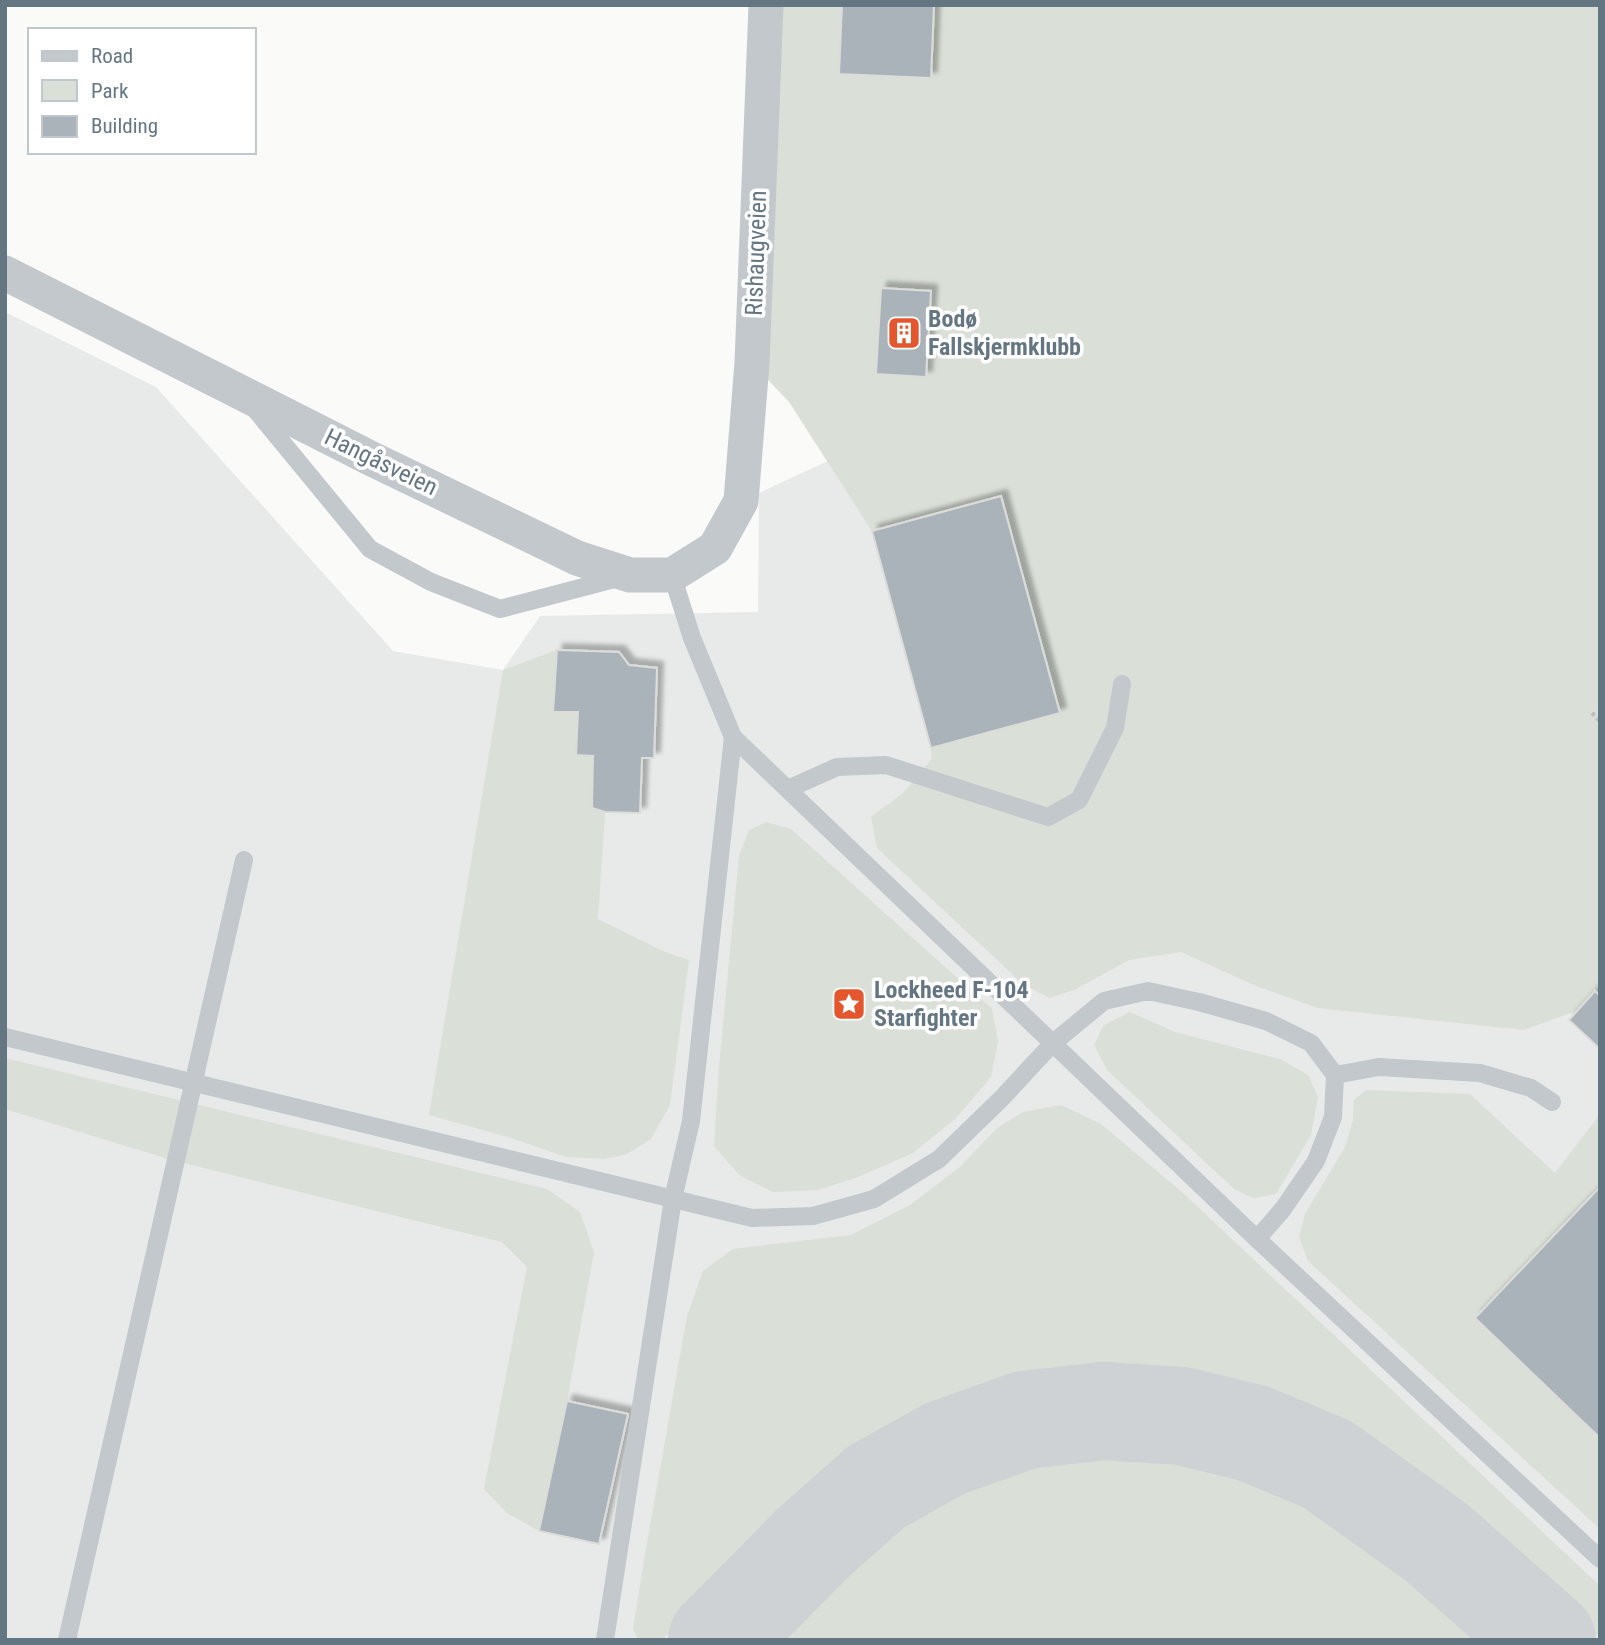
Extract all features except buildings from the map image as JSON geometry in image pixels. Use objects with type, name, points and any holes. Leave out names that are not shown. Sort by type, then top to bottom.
[{"type":"street","name":"Rishaugveien","points":[[672,575],[715,548],[741,501],[752,350],[766,5]]},
{"type":"street","name":"Hangåsveien","points":[[5,273],[577,558],[630,575],[672,575]]},
{"type":"lane","points":[[238,390],[370,548],[431,582],[500,609],[630,575]]},
{"type":"lane","points":[[672,575],[692,638],[733,737],[1257,1239],[1600,1559]]},
{"type":"lane","points":[[788,789],[837,766],[886,765],[1048,817],[1079,800],[1115,728],[1122,684]]},
{"type":"lane","points":[[606,1640],[673,1199],[691,1121],[733,737]]},
{"type":"lane","points":[[67,1640],[244,860]]},
{"type":"lane","points":[[5,1037],[752,1218],[813,1216],[874,1199],[939,1159],[1053,1043],[1104,1001],[1149,991],[1266,1021],[1311,1043],[1335,1075],[1333,1117],[1316,1161],[1283,1209],[1257,1239]]},
{"type":"lane","points":[[1335,1075],[1379,1067],[1480,1073],[1531,1088],[1552,1102]]},
{"type":"path","points":[[1592,713],[1600,721]]},
{"type":"shaded area","points":[[5,312],[156,387],[393,651],[503,670],[540,616],[758,612],[759,493],[1014,375],[1600,931],[1600,1640],[5,1640]]},
{"type":"green space","points":[[766,5],[1600,5],[1600,1002],[1524,1030],[1318,1008],[1256,986],[1181,952],[1129,960],[1076,989],[1050,998],[1024,985],[877,848],[871,817],[902,794],[932,759],[931,748],[1059,713],[1000,496],[872,531],[789,402],[752,363]]},
{"type":"green space","points":[[557,650],[553,712],[578,712],[576,754],[593,756],[592,807],[605,812],[598,919],[665,952],[689,960],[670,1105],[651,1139],[627,1154],[604,1159],[566,1157],[429,1115],[503,670]]},
{"type":"green space","points":[[766,822],[791,829],[992,1009],[998,1041],[991,1077],[956,1118],[913,1153],[858,1177],[818,1190],[773,1192],[739,1175],[714,1146],[739,856],[749,830]]},
{"type":"green space","points":[[1130,1012],[1175,1032],[1280,1059],[1308,1075],[1318,1097],[1311,1135],[1276,1194],[1254,1198],[1234,1189],[1107,1070],[1094,1045],[1104,1025]]},
{"type":"green space","points":[[5,1058],[547,1189],[580,1212],[594,1252],[567,1401],[539,1531],[507,1513],[484,1489],[527,1267],[502,1242],[175,1161],[5,1109]]},
{"type":"green space","points":[[1366,1090],[1470,1094],[1555,1173],[1600,1114],[1600,1529],[1308,1261],[1299,1237],[1305,1214],[1345,1147],[1353,1120],[1354,1100]]},
{"type":"green space","points":[[1061,1105],[1101,1124],[1183,1193],[1600,1586],[1600,1638],[1530,1577],[1360,1441],[1252,1386],[1157,1367],[1054,1372],[976,1392],[891,1430],[824,1474],[662,1640],[638,1640],[633,1629],[687,1316],[703,1271],[733,1249],[851,1235],[910,1205],[960,1167],[997,1128],[1023,1112]]},
{"type":"green space","points":[[1080,1450],[1145,1452],[1197,1461],[1283,1486],[1362,1533],[1489,1640],[762,1640],[868,1537],[940,1487],[1001,1464]]},
{"type":"taxiway","points":[[717,1640],[813,1543],[876,1487],[944,1449],[1025,1420],[1103,1411],[1182,1416],[1252,1433],[1327,1464],[1436,1542],[1547,1640]]},
{"type":"place","name":"Bodø Fallskjermklubb","points":[[904,333]]},
{"type":"place","name":"Lockheed F-104 Starfighter","points":[[849,1004]]}]
